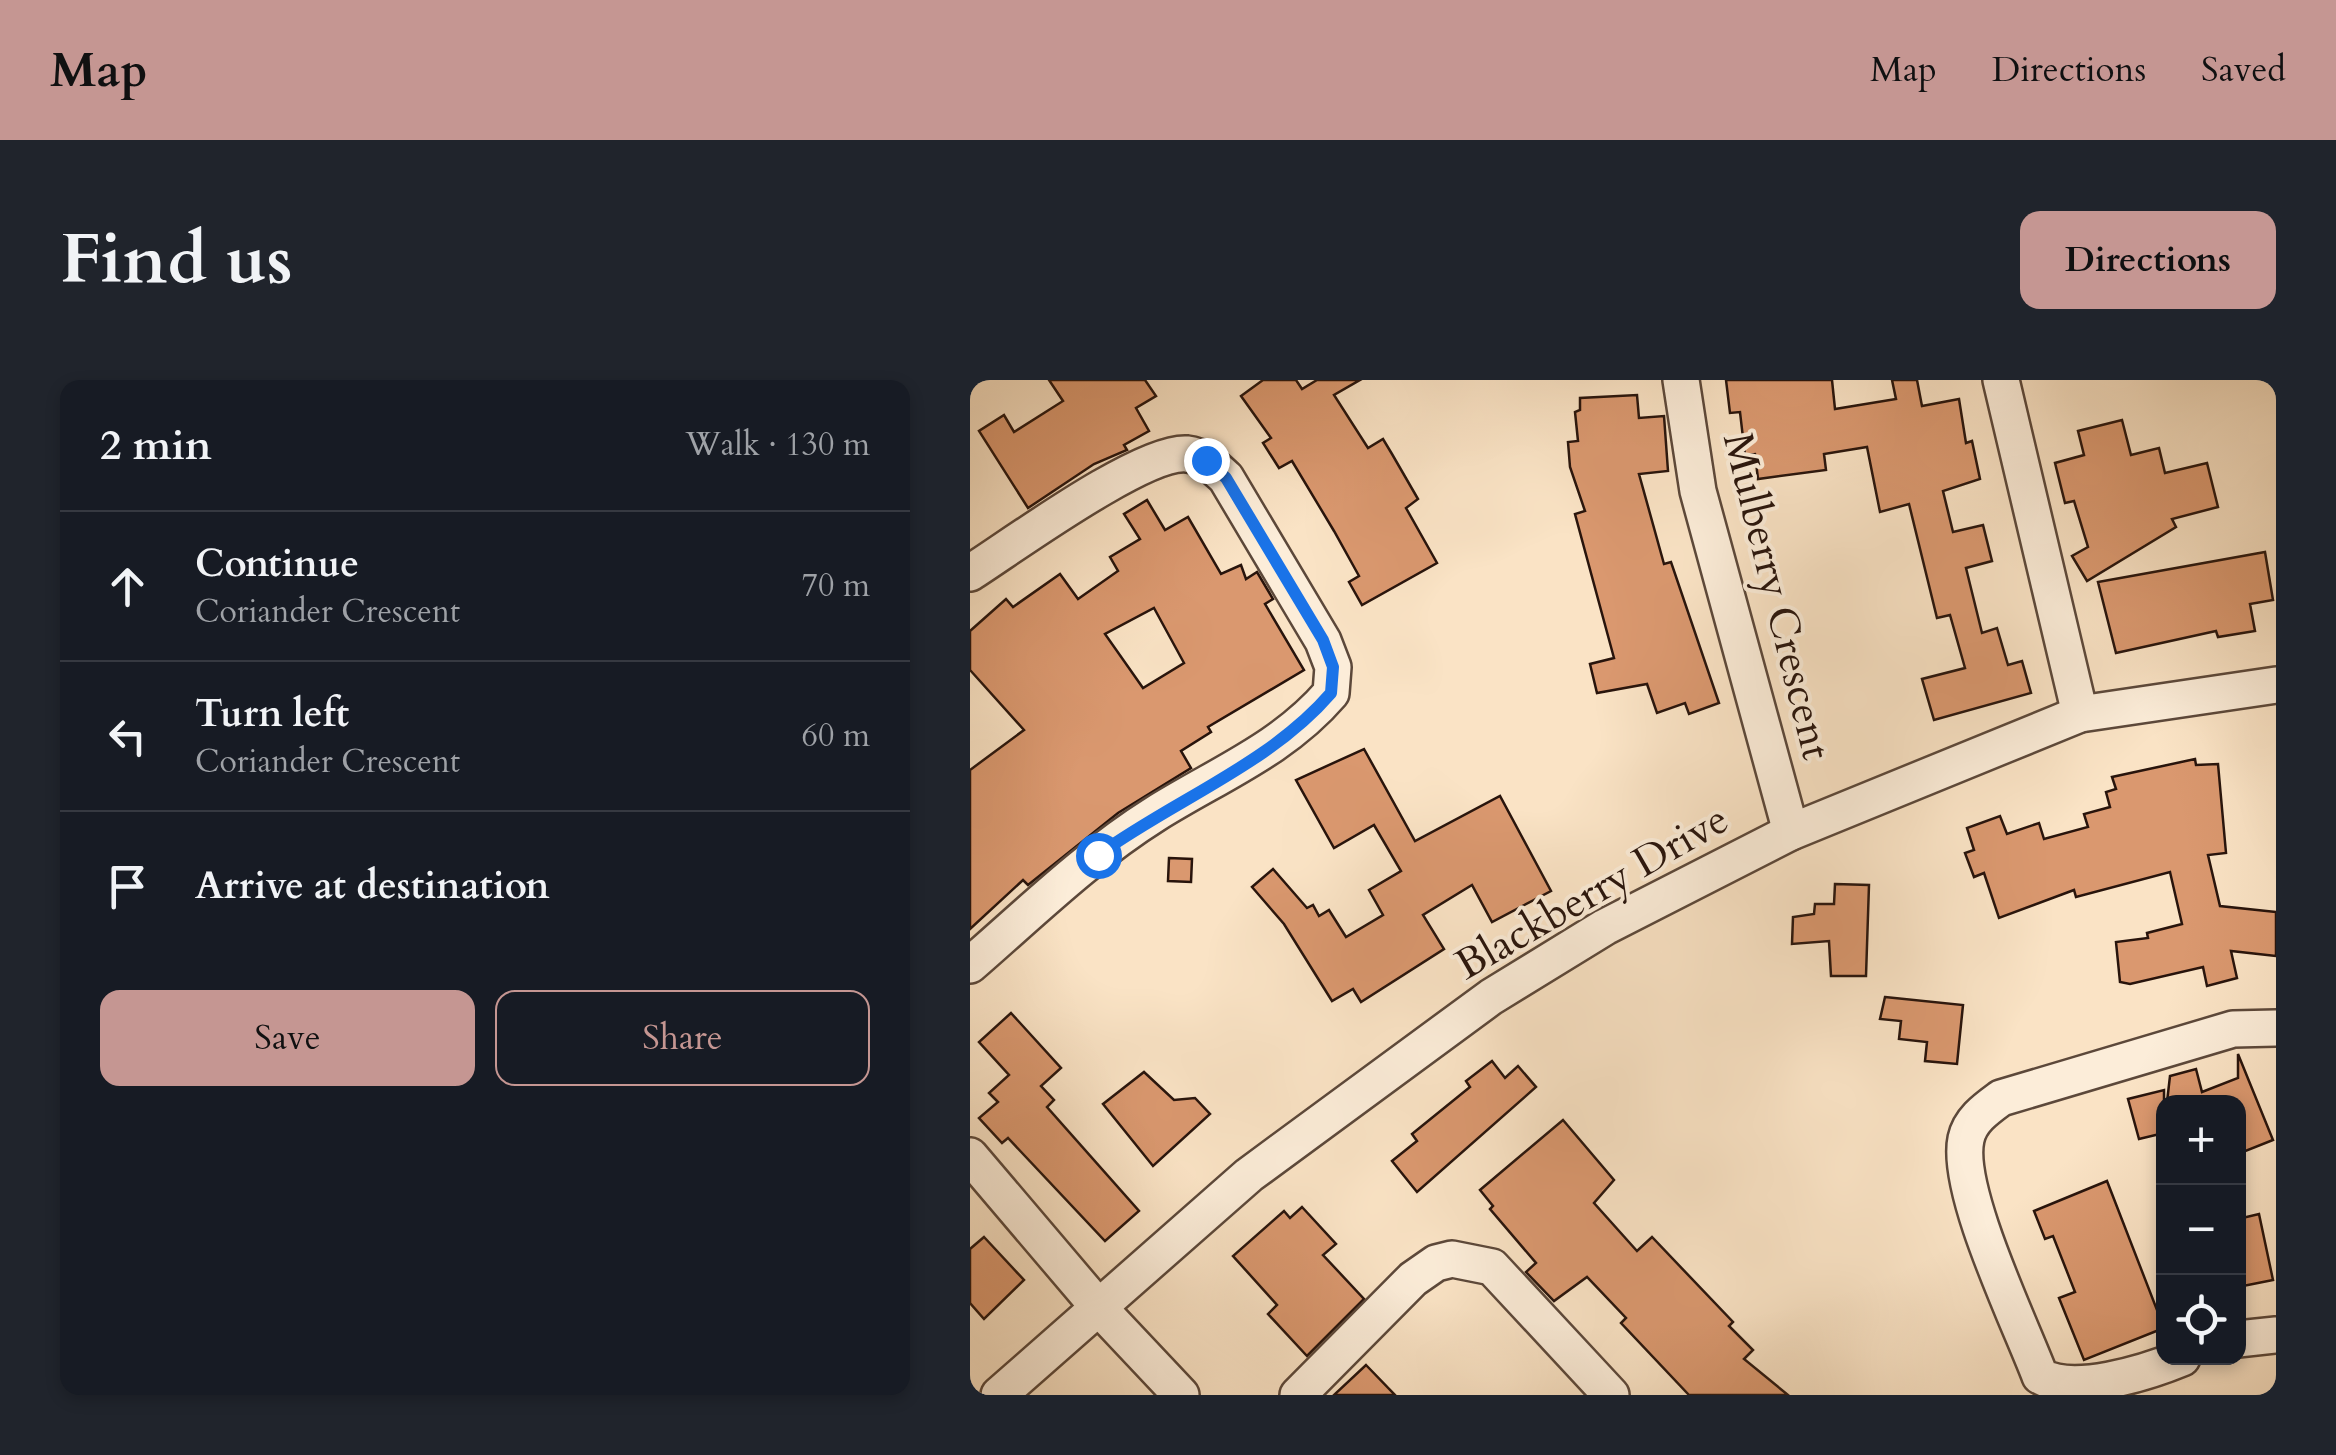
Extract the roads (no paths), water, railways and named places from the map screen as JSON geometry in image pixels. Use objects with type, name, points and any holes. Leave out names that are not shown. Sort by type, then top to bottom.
[{"type":"street","name":"Mulberry Crescent","points":[[1681,380],[1698,491],[1791,832]]},
{"type":"street","points":[[2001,380],[2080,714]]},
{"type":"street","points":[[970,574],[1124,475],[1185,454],[1206,460],[1226,478],[1323,640],[1333,667],[1331,693],[1277,744],[1155,814],[1112,845],[970,964]]},
{"type":"street","name":"Blackberry Drive","points":[[999,1395],[1250,1175],[1491,997],[1605,927],[1791,832],[2080,714],[2276,686]]},
{"type":"street","points":[[2162,1365],[2083,1393],[2050,1387],[2040,1376],[1982,1226],[1964,1155],[1967,1134],[1975,1120],[2001,1098],[2233,1030],[2276,1028]]},
{"type":"street","points":[[977,1177],[1181,1395]]},
{"type":"street","points":[[1298,1395],[1413,1279],[1436,1263],[1452,1259],[1492,1267],[1611,1395]]},
{"type":"street","points":[[2246,1338],[2276,1335]]}]
